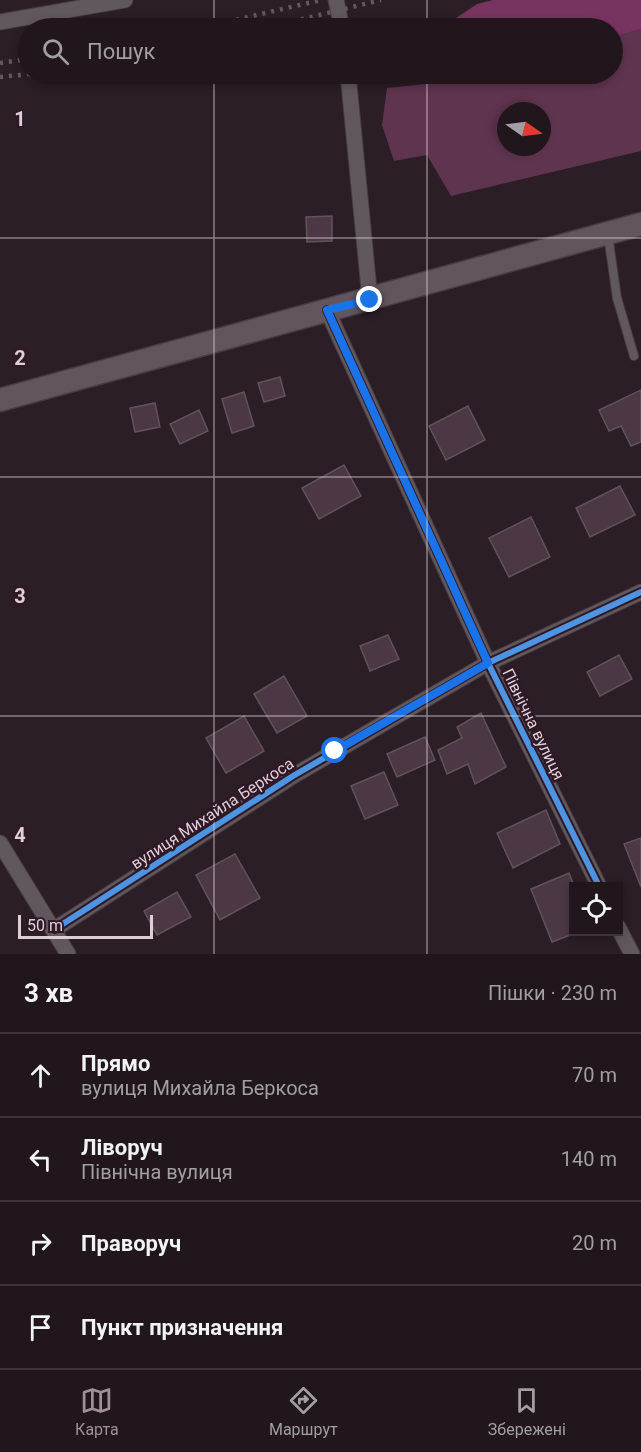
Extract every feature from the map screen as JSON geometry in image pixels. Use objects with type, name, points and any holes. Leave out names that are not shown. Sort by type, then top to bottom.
[{"type":"main road","points":[[0,400],[641,224]]},
{"type":"street","points":[[19,18],[90,3],[125,0]]},
{"type":"street","points":[[336,0],[340,18]]},
{"type":"street","points":[[0,22],[18,18]]},
{"type":"street","points":[[349,84],[370,300]]},
{"type":"street","name":"Північна вулиця","points":[[327,310],[488,663],[597,882]]},
{"type":"street","name":"вулиця Михайла Беркоса","points":[[55,929],[293,776],[488,663],[641,592]]},
{"type":"street","points":[[0,843],[55,929],[68,954]]},
{"type":"street","points":[[623,936],[632,954]]},
{"type":"lane","points":[[608,233],[617,298],[634,356]]},
{"type":"shaded area","points":[[493,0],[641,0],[641,29],[623,34],[623,18],[456,18],[477,4]]},
{"type":"shaded area","points":[[641,29],[641,151],[451,196],[427,155],[394,161],[382,125],[387,88],[426,84],[623,84],[623,34]]},
{"type":"building","points":[[332,216],[332,241],[307,242],[306,217]]},
{"type":"building","points":[[280,377],[285,396],[264,402],[258,383]]},
{"type":"building","points":[[641,390],[641,442],[631,446],[621,426],[609,431],[599,410]]},
{"type":"building","points":[[244,392],[254,426],[232,433],[222,399]]},
{"type":"building","points":[[155,403],[160,427],[135,432],[130,408]]},
{"type":"building","points":[[468,406],[485,440],[446,460],[429,426]]},
{"type":"building","points":[[199,410],[208,431],[180,444],[170,424]]},
{"type":"building","points":[[344,465],[361,496],[319,519],[302,488]]},
{"type":"building","points":[[620,486],[635,515],[590,537],[576,508]]},
{"type":"building","points":[[531,517],[550,557],[509,577],[489,538]]},
{"type":"building","points":[[388,635],[399,659],[370,671],[360,646]]},
{"type":"building","points":[[619,655],[632,679],[600,696],[587,672]]},
{"type":"building","points":[[284,676],[307,716],[277,733],[254,694]]},
{"type":"building","points":[[481,713],[506,767],[475,784],[468,764],[447,774],[438,750],[462,738],[457,727]]},
{"type":"building","points":[[244,716],[264,751],[226,773],[206,738]]},
{"type":"building","points":[[425,737],[435,760],[397,777],[387,754]]},
{"type":"building","points":[[384,772],[398,805],[365,819],[351,786]]},
{"type":"building","points":[[546,810],[560,844],[513,868],[497,833]]},
{"type":"building","points":[[641,838],[641,887],[624,844]]},
{"type":"building","points":[[235,854],[260,898],[220,920],[196,875]]},
{"type":"building","points":[[569,873],[572,882],[569,882],[569,935],[552,942],[531,889]]},
{"type":"building","points":[[177,892],[191,917],[157,935],[144,911]]},
{"type":"railway","points":[[244,18],[321,0]]},
{"type":"railway","points":[[307,18],[381,0]]},
{"type":"railway","points":[[0,63],[18,60]]},
{"type":"railway","points":[[0,77],[18,75]]},
{"type":"cycle path","points":[[327,310],[488,663],[597,882]]},
{"type":"cycle path","points":[[55,929],[293,776],[488,663],[641,592]]},
{"type":"route","points":[[335,751],[488,663],[327,310],[370,300]]}]
